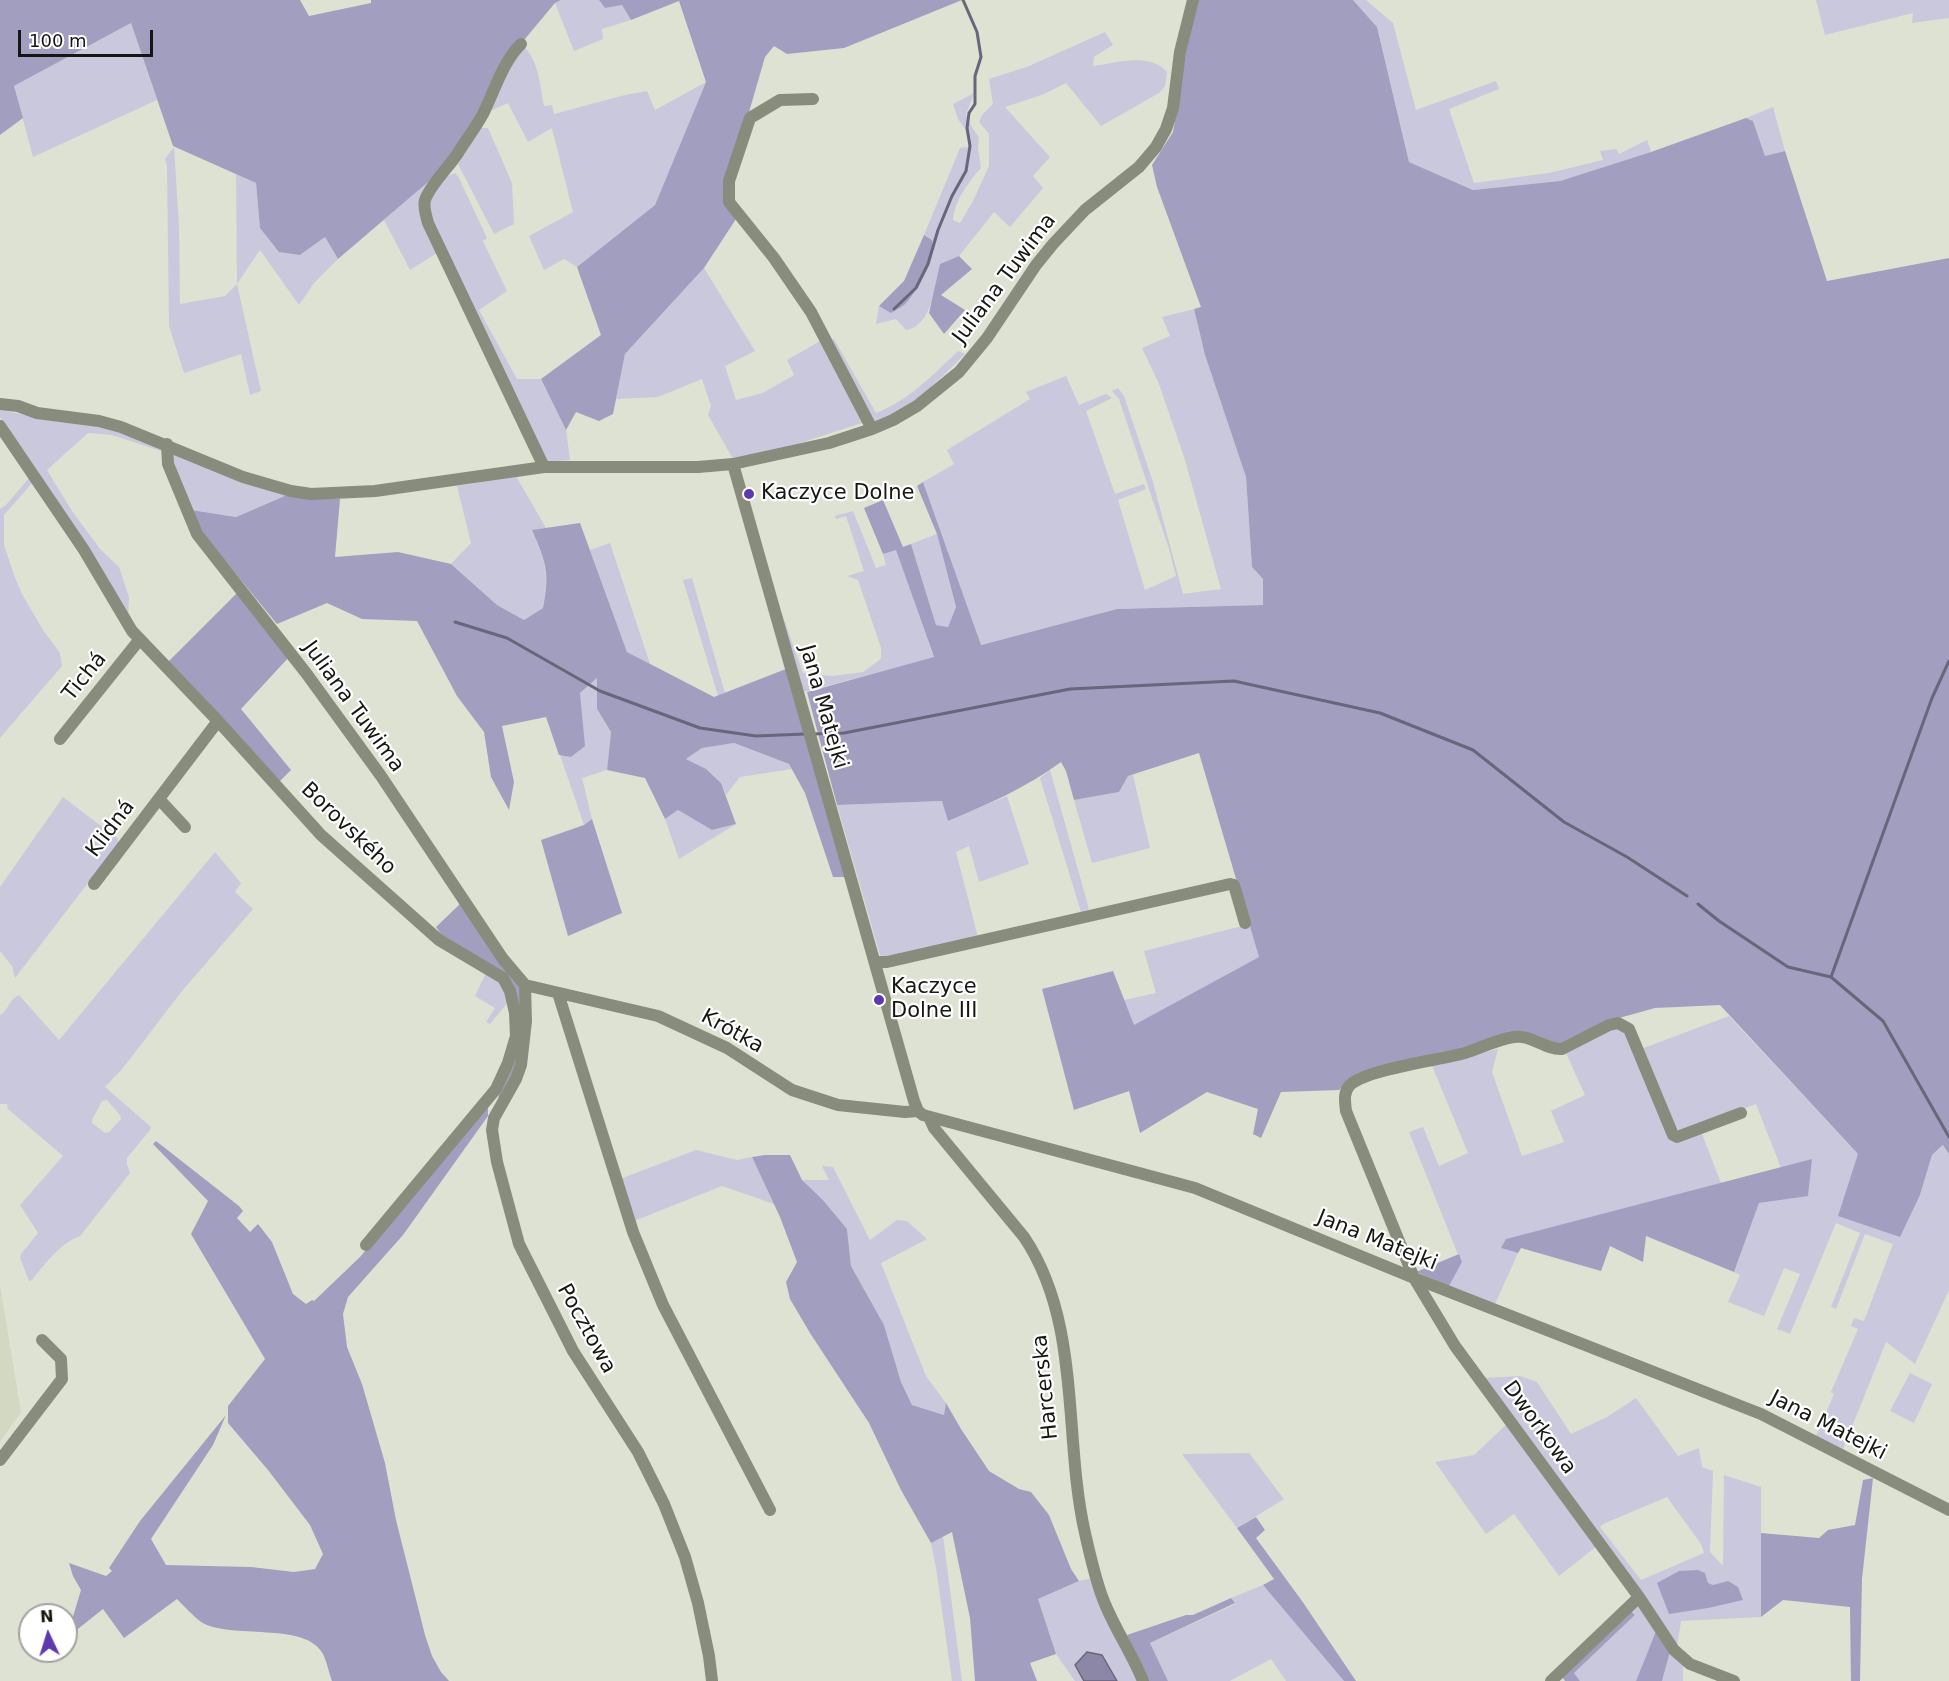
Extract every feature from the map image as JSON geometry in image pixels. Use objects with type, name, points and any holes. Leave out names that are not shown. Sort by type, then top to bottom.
[{"type":"street","name":"Juliana Tuwima","points":[[0,404],[18,405],[37,413],[99,421],[121,427],[243,477],[283,489],[311,494],[375,491],[544,467],[698,467],[733,464],[791,453],[872,429],[894,420],[917,406],[959,372],[987,338],[1036,264],[1053,244],[1085,210],[1139,167],[1156,147],[1166,129],[1173,108],[1180,52],[1192,0]]},
{"type":"street","points":[[521,44],[513,52],[500,74],[482,115],[450,166],[430,190],[425,200],[425,212],[428,223],[544,467]]},
{"type":"street","points":[[813,99],[780,100],[750,118],[729,181],[729,202],[774,258],[812,312],[872,429]]},
{"type":"street","name":"Borovského","points":[[0,426],[84,550],[132,631],[218,721],[321,835],[438,940],[503,978],[510,991],[516,1036],[508,1063],[496,1089],[366,1245]]},
{"type":"street","name":"Juliana Tuwima","points":[[167,444],[168,464],[197,534],[306,673],[381,776],[503,959],[525,985]]},
{"type":"street","name":"Jana Matejki","points":[[733,464],[876,962],[923,1114],[1196,1188],[1414,1278],[1761,1414],[1949,1510]]},
{"type":"street","name":"Tichá","points":[[60,739],[140,639]]},
{"type":"street","name":"Klidná","points":[[94,884],[218,721]]},
{"type":"street","name":"Klidná","points":[[159,798],[185,827]]},
{"type":"street","points":[[876,962],[887,962],[1230,884],[1234,885],[1245,923]]},
{"type":"street","name":"Krótka","points":[[525,985],[658,1016],[727,1048],[792,1090],[838,1105],[923,1114]]},
{"type":"street","name":"Pocztowa","points":[[525,985],[526,1021],[521,1065],[516,1079],[494,1118],[492,1130],[497,1162],[519,1244],[573,1351],[638,1452],[664,1504],[685,1557],[698,1603],[712,1681]]},
{"type":"street","points":[[558,993],[633,1232],[663,1305],[770,1510]]},
{"type":"street","name":"Dworkowa","points":[[1734,1681],[1690,1664],[1674,1650],[1639,1597],[1455,1346],[1414,1278],[1346,1111],[1345,1097],[1349,1086],[1364,1076],[1463,1053],[1515,1036],[1529,1038],[1555,1049],[1562,1049],[1609,1025],[1618,1023],[1629,1029],[1673,1135],[1677,1137],[1741,1113]]},
{"type":"street","name":"Harcerska","points":[[923,1114],[1024,1237],[1043,1272],[1053,1301],[1063,1350],[1078,1499],[1085,1533],[1104,1600],[1134,1657],[1143,1681]]},
{"type":"street","points":[[0,1460],[62,1379],[62,1359],[42,1340]]},
{"type":"street","points":[[1551,1681],[1639,1597]]},
{"type":"shaded area","points":[[0,0],[300,0],[309,16],[371,3],[371,0],[561,0],[555,3],[494,76],[477,121],[448,165],[338,259],[325,237],[300,255],[279,252],[260,228],[256,183],[173,146],[131,23],[14,86],[23,118],[0,135]]},
{"type":"shaded area","points":[[561,0],[599,0],[605,8],[622,4],[631,20],[602,29],[603,39],[574,51],[555,3]]},
{"type":"shaded area","points":[[599,0],[962,0],[844,48],[787,54],[774,46],[765,57],[729,181],[736,219],[704,268],[625,354],[613,414],[599,421],[576,412],[566,430],[541,379],[601,335],[577,267],[655,205],[706,82],[679,1],[631,20],[622,5],[605,8]]},
{"type":"shaded area","points":[[1198,0],[1353,0],[1377,27],[1409,162],[1473,190],[1560,181],[1746,118],[1753,121],[1765,156],[1785,151],[1827,281],[1949,258],[1949,1154],[1943,1145],[1932,1155],[1920,1195],[1900,1237],[1838,1216],[1858,1154],[1720,1005],[1655,1008],[1619,1018],[1562,1046],[1514,1033],[1463,1050],[1358,1073],[1339,1090],[1281,1092],[1261,1138],[1253,1134],[1258,1109],[1207,1092],[1140,1133],[1129,1091],[1074,1110],[1042,989],[1113,971],[1134,1025],[1259,957],[1199,753],[1128,776],[1119,792],[1074,800],[1066,771],[1061,762],[1020,788],[948,821],[942,801],[837,805],[807,692],[934,657],[896,550],[883,554],[864,508],[883,500],[903,547],[911,544],[936,625],[948,627],[956,607],[937,534],[917,486],[923,482],[981,645],[1117,609],[1263,605],[1263,579],[1252,567],[1246,477],[1205,355],[1194,309],[1201,307],[1157,187],[1152,165],[1173,132],[1188,40]]},
{"type":"shaded area","points":[[1353,0],[1366,0],[1393,23],[1416,110],[1496,81],[1499,89],[1449,109],[1474,183],[1549,173],[1603,160],[1600,151],[1616,149],[1619,154],[1647,140],[1651,152],[1560,181],[1473,190],[1409,162],[1377,27]]},
{"type":"shaded area","points":[[1816,0],[1949,0],[1949,18],[1912,23],[1913,13],[1825,35]]},
{"type":"shaded area","points":[[131,23],[157,100],[33,157],[14,86]]},
{"type":"shaded area","points":[[1105,32],[1113,45],[1094,57],[1093,66],[1132,60],[1152,62],[1167,72],[1165,86],[1159,93],[1101,126],[1066,83],[1044,94],[1005,107],[1050,157],[1033,176],[1043,188],[1010,227],[994,212],[959,256],[940,264],[931,303],[922,321],[915,327],[906,330],[896,319],[876,324],[879,306],[891,312],[923,268],[932,240],[924,235],[960,148],[968,147],[970,136],[958,119],[953,104],[974,93],[966,115],[979,137],[981,168],[967,185],[956,206],[953,220],[960,223],[989,166],[989,134],[979,122],[982,115],[993,104],[989,79],[1029,66]]},
{"type":"shaded area","points":[[525,48],[536,67],[544,106],[552,105],[554,114],[647,91],[655,110],[706,82],[655,205],[577,267],[564,259],[544,270],[529,236],[573,212],[552,128],[528,142],[508,103],[490,111],[504,73]]},
{"type":"shaded area","points":[[1773,107],[1785,151],[1765,156],[1753,121],[1746,118]]},
{"type":"shaded area","points":[[481,128],[488,128],[512,183],[514,224],[494,234],[458,164]]},
{"type":"shaded area","points":[[174,147],[179,226],[180,304],[225,296],[237,284],[261,391],[250,395],[241,354],[184,373],[169,326],[167,166],[165,159]]},
{"type":"shaded area","points":[[455,173],[487,238],[483,241],[507,291],[479,310],[517,379],[541,379],[566,430],[570,460],[546,462],[430,217],[428,200],[443,178]]},
{"type":"shaded area","points":[[236,174],[256,183],[260,228],[300,255],[325,237],[338,259],[314,283],[299,305],[260,250],[237,284]]},
{"type":"shaded area","points":[[437,174],[420,202],[437,253],[410,270],[384,220]]},
{"type":"shaded area","points":[[924,235],[932,240],[932,247],[924,272],[916,290],[907,302],[891,313],[879,306],[904,281]]},
{"type":"shaded area","points":[[959,256],[972,269],[941,295],[965,310],[944,334],[929,313],[940,264]]},
{"type":"shaded area","points":[[704,268],[755,351],[725,366],[736,400],[763,393],[794,375],[787,360],[822,340],[865,422],[794,445],[733,459],[708,415],[711,406],[702,379],[658,397],[616,399],[625,354]]},
{"type":"shaded area","points":[[1194,309],[1205,355],[1246,477],[1252,567],[1263,579],[1263,605],[1117,609],[980,645],[923,482],[954,464],[947,450],[1030,399],[1026,392],[1066,376],[1079,405],[1106,394],[1112,398],[1086,411],[1115,494],[1144,484],[1146,489],[1118,500],[1145,590],[1176,576],[1119,399],[1112,391],[1118,388],[1124,396],[1153,482],[1183,594],[1221,589],[1185,460],[1159,384],[1142,348],[1170,336],[1162,317]]},
{"type":"shaded area","points":[[834,339],[876,413],[910,394],[958,351],[965,354],[913,402],[876,423],[871,421],[830,340]]},
{"type":"shaded area","points":[[0,409],[110,429],[164,452],[112,435],[88,433],[47,470],[72,511],[100,549],[119,567],[129,597],[128,617],[0,417]]},
{"type":"shaded area","points":[[174,454],[287,495],[236,517],[191,510],[172,463]]},
{"type":"shaded area","points":[[516,476],[546,528],[532,531],[545,568],[546,586],[543,608],[524,620],[497,605],[451,564],[471,543],[457,486]]},
{"type":"shaded area","points":[[29,478],[33,482],[4,515],[4,545],[22,594],[43,630],[60,653],[62,666],[0,738],[0,509]]},
{"type":"shaded area","points":[[287,495],[340,499],[335,557],[398,552],[451,564],[497,605],[524,620],[543,608],[546,585],[543,560],[532,530],[580,523],[627,652],[714,697],[786,669],[846,877],[833,877],[805,793],[789,764],[734,743],[702,748],[686,759],[706,769],[721,783],[736,824],[712,830],[678,810],[665,819],[645,778],[607,770],[611,732],[597,709],[597,678],[580,693],[585,746],[571,757],[559,755],[546,717],[502,726],[514,782],[509,810],[491,777],[484,732],[457,696],[417,621],[362,619],[327,603],[277,624],[199,529],[191,510],[236,517]]},
{"type":"shaded area","points":[[853,511],[876,568],[886,565],[883,554],[896,549],[934,658],[803,692],[775,594],[803,673],[832,676],[863,672],[881,659],[881,648],[858,580],[847,576],[864,571],[846,516],[836,519],[835,516]]},
{"type":"shaded area","points":[[937,534],[956,607],[948,627],[936,625],[911,544]]},
{"type":"shaded area","points":[[610,543],[650,664],[627,652],[590,550]]},
{"type":"shaded area","points":[[692,578],[725,693],[718,696],[683,580]]},
{"type":"shaded area","points":[[239,591],[289,657],[241,709],[291,770],[279,782],[167,663]]},
{"type":"shaded area","points":[[597,678],[597,709],[611,732],[607,770],[582,778],[592,819],[584,825],[560,755],[571,757],[584,746],[580,693]]},
{"type":"shaded area","points":[[734,743],[789,764],[792,769],[740,777],[726,795],[715,778],[705,769],[686,759],[702,748]]},
{"type":"shaded area","points":[[1050,770],[1089,909],[1081,912],[1040,778]]},
{"type":"shaded area","points":[[1133,775],[1150,848],[1092,863],[1074,800],[1119,792],[1128,776]]},
{"type":"shaded area","points":[[1007,796],[1029,864],[979,882],[969,846],[956,852],[978,937],[887,957],[880,955],[837,805],[943,801],[948,821]]},
{"type":"shaded area","points":[[63,797],[118,839],[118,844],[15,978],[12,966],[0,951],[0,887]]},
{"type":"shaded area","points":[[678,810],[712,830],[736,824],[679,859],[665,819]]},
{"type":"shaded area","points":[[592,819],[622,913],[568,936],[541,840],[584,825]]},
{"type":"shaded area","points":[[215,852],[241,883],[235,892],[253,909],[182,991],[123,1068],[105,1087],[151,1127],[150,1130],[127,1158],[130,1173],[80,1236],[59,1249],[29,1281],[20,1258],[38,1233],[20,1205],[63,1156],[8,1109],[7,1104],[0,1104],[0,1015],[19,995],[59,1040]],"holes":[[[107,1100],[121,1119],[109,1132],[105,1133],[92,1123],[102,1101]]]},
{"type":"shaded area","points":[[461,903],[521,990],[518,1063],[499,1100],[498,1093],[517,1044],[512,984],[443,937],[436,927]]},
{"type":"shaded area","points":[[1250,924],[1259,957],[1133,1026],[1124,1000],[1156,993],[1144,951]]},
{"type":"shaded area","points":[[486,973],[506,985],[509,1001],[490,1024],[486,1022],[495,1008],[475,996]]},
{"type":"shaded area","points":[[1729,1016],[1858,1154],[1899,1237],[1920,1195],[1932,1155],[1944,1145],[1949,1154],[1949,1290],[1915,1364],[1886,1342],[1843,1449],[1815,1438],[1834,1394],[1831,1392],[1858,1329],[1851,1326],[1854,1318],[1864,1321],[1893,1244],[1865,1234],[1836,1309],[1831,1307],[1860,1233],[1836,1223],[1790,1334],[1777,1329],[1800,1274],[1784,1268],[1764,1316],[1728,1302],[1740,1275],[1734,1272],[1759,1203],[1808,1195],[1811,1160],[1781,1168],[1756,1104],[1677,1134],[1641,1049]]},
{"type":"shaded area","points":[[1614,1027],[1623,1027],[1671,1138],[1702,1134],[1721,1183],[1507,1239],[1502,1248],[1518,1253],[1495,1304],[1449,1286],[1461,1262],[1409,1132],[1423,1127],[1439,1166],[1468,1153],[1431,1063],[1498,1049],[1492,1072],[1522,1156],[1564,1142],[1551,1111],[1585,1095],[1565,1051]]},
{"type":"shaded area","points":[[488,1104],[488,1116],[403,1235],[348,1297],[343,1314],[347,1347],[362,1384],[385,1463],[396,1520],[425,1635],[432,1656],[449,1681],[332,1681],[326,1660],[314,1644],[285,1634],[214,1627],[201,1622],[177,1599],[124,1638],[103,1609],[78,1629],[77,1603],[81,1590],[69,1563],[106,1576],[112,1571],[109,1568],[140,1521],[226,1415],[213,1445],[151,1539],[166,1565],[251,1567],[294,1572],[315,1569],[323,1554],[310,1525],[228,1423],[228,1406],[265,1359],[191,1234],[208,1201],[153,1144],[156,1141],[239,1206],[243,1211],[237,1218],[250,1232],[258,1224],[272,1242],[293,1294],[306,1304],[314,1301],[360,1257]]},
{"type":"shaded area","points":[[696,1150],[737,1160],[752,1157],[774,1204],[722,1186],[634,1221],[620,1179]]},
{"type":"shaded area","points":[[790,1155],[802,1180],[823,1200],[847,1229],[851,1266],[884,1325],[901,1382],[912,1405],[944,1415],[946,1403],[989,1471],[1019,1489],[1031,1492],[1049,1515],[1071,1569],[1079,1581],[1038,1599],[1056,1654],[1030,1663],[1037,1681],[975,1681],[970,1618],[952,1532],[931,1543],[901,1490],[869,1423],[790,1299],[786,1282],[797,1262],[780,1217],[752,1157]]},
{"type":"shaded area","points":[[1812,1159],[1808,1196],[1759,1203],[1734,1272],[1646,1236],[1643,1262],[1610,1246],[1601,1271],[1521,1248],[1518,1253],[1501,1248],[1506,1239]]},
{"type":"shaded area","points":[[822,1166],[833,1167],[870,1240],[897,1220],[907,1221],[927,1239],[881,1263],[926,1376],[946,1403],[944,1415],[912,1405],[901,1382],[884,1325],[851,1266],[847,1229],[823,1200],[802,1180],[829,1180]]},
{"type":"shaded area","points":[[1459,1254],[1462,1262],[1449,1286],[1416,1272]]},
{"type":"shaded area","points":[[0,1285],[21,1412],[0,1442]]},
{"type":"shaded area","points":[[1910,1373],[1932,1384],[1914,1423],[1890,1411]]},
{"type":"shaded area","points":[[1520,1376],[1537,1382],[1571,1434],[1607,1417],[1636,1398],[1678,1456],[1699,1448],[1702,1467],[1713,1471],[1710,1552],[1723,1566],[1724,1475],[1761,1487],[1761,1617],[1681,1621],[1676,1652],[1483,1378]],"holes":[[[1667,1497],[1701,1544],[1704,1553],[1641,1580],[1600,1527]]]},
{"type":"shaded area","points":[[1507,1424],[1597,1546],[1559,1576],[1514,1514],[1486,1534],[1435,1462],[1474,1455]]},
{"type":"shaded area","points":[[1249,1453],[1284,1499],[1237,1528],[1182,1454]]},
{"type":"shaded area","points":[[1873,1478],[1862,1579],[1860,1681],[1851,1681],[1850,1607],[1783,1600],[1761,1617],[1761,1533],[1819,1538],[1828,1530],[1855,1525],[1863,1480]]},
{"type":"shaded area","points":[[1256,1517],[1265,1530],[1256,1538],[1356,1681],[1344,1681],[1263,1585],[1274,1579],[1237,1528]]},
{"type":"shaded area","points":[[943,1536],[962,1681],[952,1681],[931,1543]]},
{"type":"shaded area","points":[[1698,1570],[1705,1573],[1708,1583],[1713,1585],[1728,1581],[1738,1587],[1743,1600],[1669,1614],[1657,1583],[1679,1571]]},
{"type":"shaded area","points":[[1092,1578],[1139,1681],[1117,1681],[1102,1655],[1075,1665],[1084,1681],[1075,1681],[1056,1654],[1038,1599],[1079,1581]]},
{"type":"shaded area","points":[[1263,1585],[1344,1681],[1286,1681],[1271,1659],[1230,1681],[1168,1681],[1150,1643],[1235,1604],[1231,1598]]},
{"type":"shaded area","points":[[1231,1598],[1235,1603],[1150,1643],[1168,1681],[1148,1681],[1127,1635],[1186,1615],[1193,1615]]},
{"type":"shaded area","points":[[1638,1604],[1656,1631],[1636,1681],[1580,1681],[1574,1673],[1635,1615],[1630,1610]]},
{"type":"shaded area","points":[[1630,1610],[1635,1615],[1574,1673],[1580,1681],[1565,1681],[1561,1675]]},
{"type":"shaded area","points":[[1656,1631],[1670,1652],[1662,1681],[1636,1681]]},
{"type":"shaded area","points":[[1087,1652],[1102,1655],[1117,1681],[1084,1681],[1075,1665]]},
{"type":"shaded area","points":[[1670,1652],[1683,1663],[1683,1681],[1662,1681]]},
{"type":"waterway","points":[[894,309],[916,288],[928,264],[938,230],[952,196],[966,171],[970,146],[967,128],[969,113],[975,104],[975,76],[981,57],[977,32],[963,0]]},
{"type":"waterway","points":[[455,622],[507,638],[600,691],[700,728],[756,736],[805,734]]},
{"type":"waterway","points":[[1831,977],[1932,698],[1949,661]]},
{"type":"waterway","points":[[812,734],[844,733],[1070,689],[1234,681],[1380,713],[1473,750],[1564,822],[1627,857],[1687,896]]},
{"type":"waterway","points":[[1698,904],[1719,921],[1788,967],[1831,977],[1883,1021],[1949,1137]]},
{"type":"place","name":"Kaczyce Dolne","points":[[749,494]]},
{"type":"place","name":"Kaczyce Dolne III","points":[[879,1000]]}]
